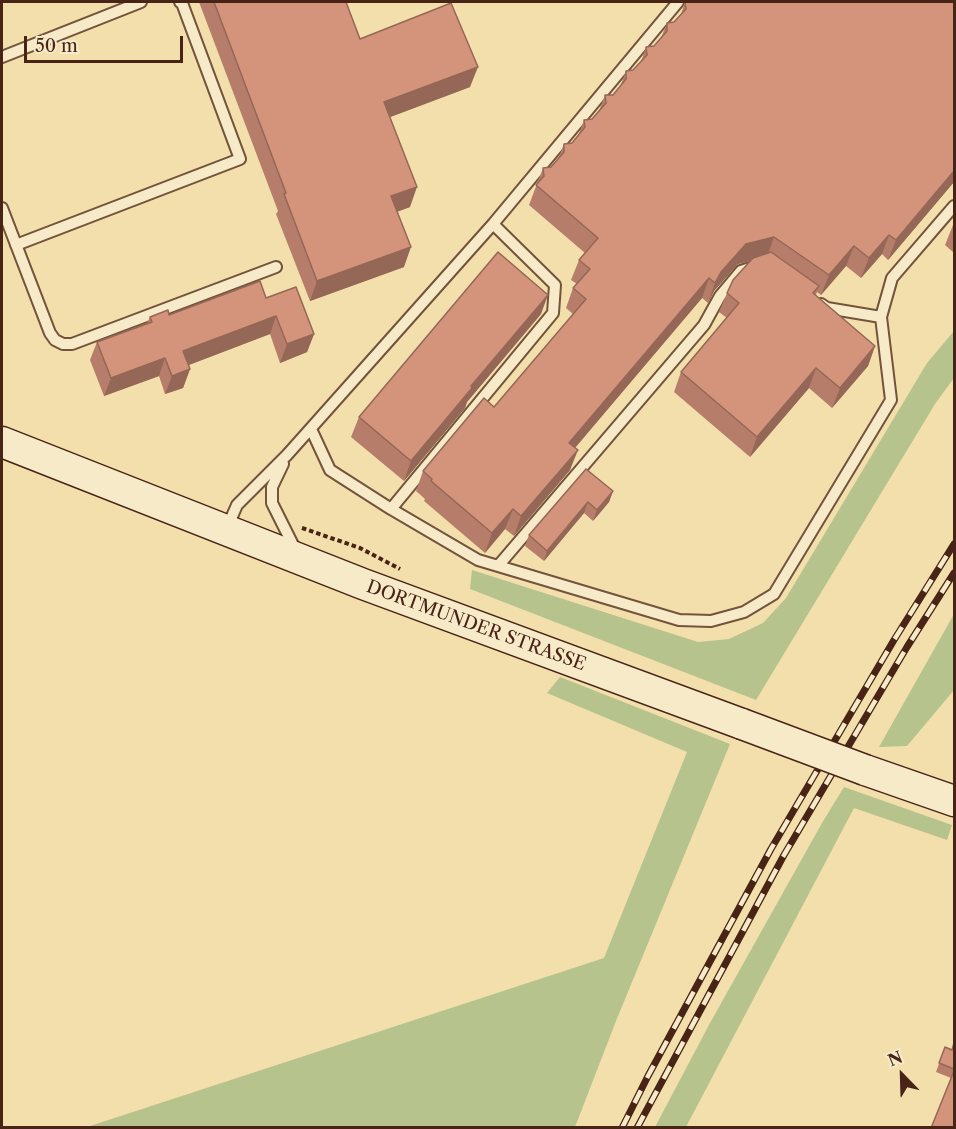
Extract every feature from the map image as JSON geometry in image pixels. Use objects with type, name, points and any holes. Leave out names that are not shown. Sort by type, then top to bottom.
[{"type":"main road","name":"DORTMUNDER STRASSE","points":[[2,442],[303,561],[954,801]]},
{"type":"lane","points":[[2,57],[141,2]]},
{"type":"lane","points":[[16,245],[240,159],[180,2]]},
{"type":"lane","points":[[226,531],[237,505],[311,429],[494,224],[678,2]]},
{"type":"lane","points":[[311,429],[330,470],[478,560],[679,620],[711,621],[744,612],[774,594],[891,400],[881,317],[892,279],[954,206]]},
{"type":"lane","points":[[2,208],[50,333],[55,340],[63,344],[72,344],[276,267]]},
{"type":"lane","points":[[391,509],[553,313],[555,285],[494,224]]},
{"type":"lane","points":[[498,566],[704,325],[720,296],[741,270],[765,264]]},
{"type":"lane","points":[[809,296],[827,309],[881,317]]},
{"type":"lane","points":[[287,455],[272,487],[272,502],[292,544],[303,561]]},
{"type":"green space","points":[[954,331],[954,378],[935,404],[756,700],[470,589],[472,570],[698,642],[729,639],[763,623],[786,598],[927,363]]},
{"type":"green space","points":[[954,614],[954,690],[907,746],[879,747]]},
{"type":"green space","points":[[560,677],[730,744],[575,1127],[87,1127],[604,958],[687,752],[547,693]]},
{"type":"green space","points":[[844,787],[952,825],[947,840],[854,808],[686,1127],[655,1127],[710,1023]]},
{"type":"building","points":[[214,2],[346,2],[360,39],[451,3],[478,67],[384,102],[417,187],[391,196],[411,247],[317,281]]},
{"type":"building","points":[[685,2],[954,2],[954,171],[896,240],[889,235],[869,258],[854,246],[829,275],[774,237],[746,244],[721,272],[715,283],[709,278],[569,443],[578,450],[521,516],[513,509],[492,533],[431,481],[432,479],[423,471],[484,398],[494,407],[586,299],[573,288],[590,269],[579,260],[598,238],[536,185],[544,176],[543,168],[551,167],[564,152],[564,144],[572,143],[585,127],[584,120],[592,119],[606,103],[605,95],[613,95],[626,79],[626,71],[633,70],[647,55],[646,47],[654,46],[667,31],[667,23],[674,22],[686,9]]},
{"type":"building","points":[[498,252],[548,295],[411,461],[359,417]]},
{"type":"building","points":[[771,252],[819,286],[813,293],[875,346],[840,388],[816,368],[757,437],[681,372],[739,303],[727,293],[733,280],[753,258]]},
{"type":"building","points":[[260,281],[266,298],[296,287],[314,334],[287,344],[276,316],[183,351],[190,369],[172,376],[165,358],[111,378],[97,342],[152,322],[150,317],[168,310],[169,315]]},
{"type":"building","points":[[586,469],[613,491],[597,510],[588,502],[547,551],[529,535]]},
{"type":"building","points":[[954,1043],[954,1069],[939,1063],[945,1047],[952,1050]]},
{"type":"building","points":[[954,1071],[954,1128],[931,1128]]},
{"type":"railway","points":[[622,1128],[771,849],[894,640],[954,544]]},
{"type":"railway","points":[[637,1128],[784,855],[907,647],[954,573]]}]
